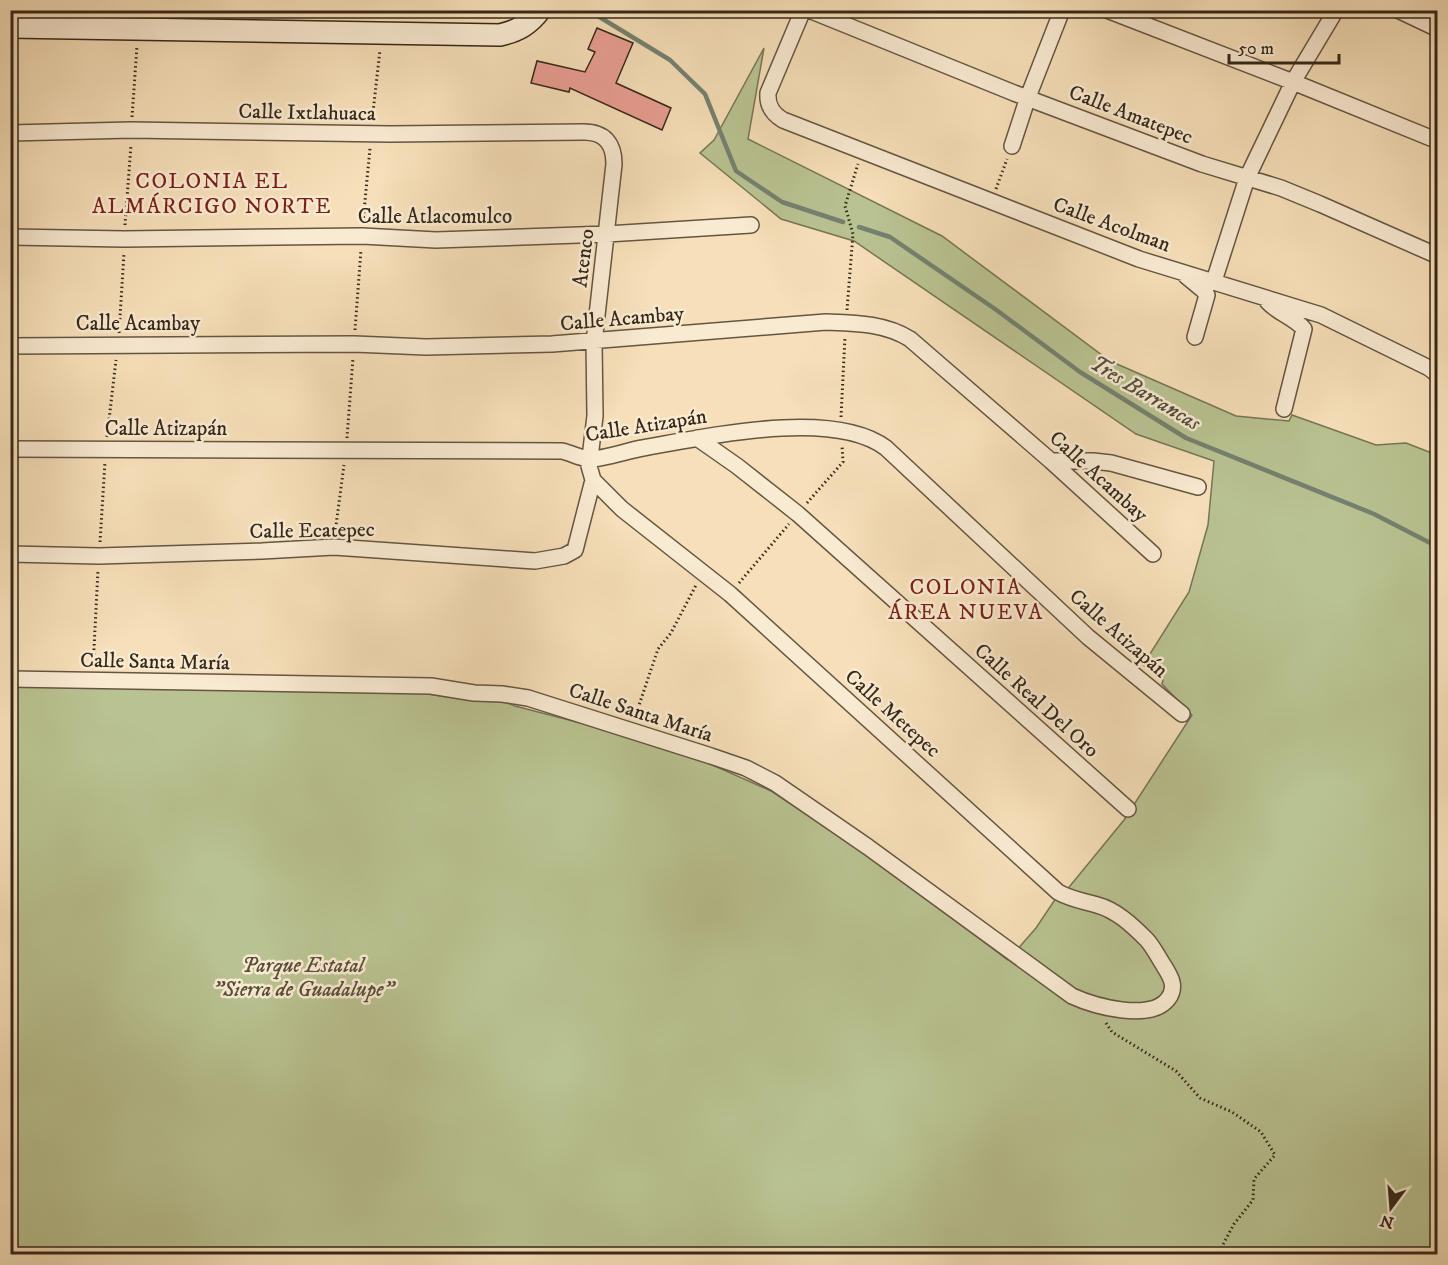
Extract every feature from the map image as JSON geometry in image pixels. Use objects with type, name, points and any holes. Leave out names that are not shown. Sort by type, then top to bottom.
[{"type":"street","points":[[10,27],[138,27],[500,35],[528,24],[540,10]]},
{"type":"street","name":"Calle Acolman","points":[[803,10],[768,93],[772,111],[783,120],[1139,259],[1321,315],[1429,368],[1437,375]]},
{"type":"street","name":"Calle Amatepec","points":[[809,10],[1014,93],[1202,164],[1320,204],[1437,256]]},
{"type":"street","points":[[1012,146],[1028,97],[1062,10]]},
{"type":"street","points":[[1107,10],[1437,141]]},
{"type":"street","points":[[1214,281],[1247,178],[1293,82],[1336,10]]},
{"type":"street","points":[[1398,10],[1437,28]]},
{"type":"street","name":"Calle Ixtlahuaca","points":[[10,133],[132,130],[371,133],[591,132],[603,136]]},
{"type":"street","name":"Atenco","points":[[590,459],[595,416],[594,342],[614,154],[608,140],[603,136]]},
{"type":"street","name":"Calle Atlacomulco","points":[[10,237],[124,239],[362,236],[436,240],[607,234],[751,225]]},
{"type":"street","points":[[1181,271],[1207,296],[1195,337]]},
{"type":"street","points":[[1263,296],[1273,308],[1297,322],[1304,329],[1284,409]]},
{"type":"street","name":"Calle Acambay","points":[[10,346],[354,344],[426,347],[594,342],[744,328],[846,322],[872,325],[900,332],[1051,460],[1153,554]]},
{"type":"street","name":"Calle Atizapán","points":[[10,449],[562,451],[590,459],[697,438],[770,429],[828,428],[842,430],[874,439],[886,448],[1088,637],[1182,714]]},
{"type":"street","name":"Calle Real Del Oro","points":[[697,438],[798,514],[1128,809]]},
{"type":"street","points":[[590,459],[592,480]]},
{"type":"street","points":[[1051,460],[1111,464],[1198,487]]},
{"type":"street","name":"Calle Ecatepec","points":[[10,554],[99,556],[333,547],[535,561],[564,556],[575,550],[592,480]]},
{"type":"street","name":"Calle Metepec","points":[[592,480],[622,509],[730,594],[1058,892],[1068,898],[1099,905],[1131,925],[1149,941],[1173,981],[1173,988]]},
{"type":"street","name":"Calle Santa María","points":[[10,679],[431,686],[528,698],[747,768],[775,783],[868,847],[1072,996],[1099,1006],[1147,1011],[1161,1006],[1171,995],[1173,988]]},
{"type":"path","points":[[371,133],[381,33]]},
{"type":"path","points":[[992,201],[1012,146]]},
{"type":"path","points":[[730,594],[843,462],[841,399],[853,234],[845,206],[862,150]]},
{"type":"path","points":[[630,730],[658,649],[671,633],[702,573]]},
{"type":"path","points":[[1099,1006],[1112,1032],[1176,1071],[1200,1098],[1232,1112],[1261,1132],[1275,1155],[1254,1179],[1253,1200],[1233,1224],[1218,1254]]},
{"type":"green space","name":"Parque Estatal \"Sierra de Guadalupe\"","points":[[764,48],[748,139],[942,236],[1110,361],[1236,416],[1289,421],[1292,415],[1376,445],[1406,443],[1437,455],[1437,1254],[11,1254],[10,680],[381,687],[476,701],[502,701],[600,728],[690,755],[771,791],[882,865],[1008,960],[1036,928],[1058,895],[1061,897],[1124,820],[1192,715],[1162,684],[1163,680],[1143,665],[1189,592],[1208,525],[1214,461],[1136,434],[854,241],[781,219],[700,153],[714,140]]},
{"type":"building","points":[[597,28],[633,43],[616,83],[671,108],[662,130],[570,88],[569,92],[531,83],[537,61],[585,72],[595,52],[588,49]]},
{"type":"waterway","name":"Tres Barrancas","points":[[588,10],[670,60],[705,94],[736,171],[782,202],[843,222]]},
{"type":"waterway","name":"Tres Barrancas","points":[[859,227],[890,237],[995,309],[1080,372],[1186,438],[1374,514],[1438,547]]},
{"type":"district","name":"COLONIA EL ALMÁRCIGO NORTE","points":[[212,192]]},
{"type":"district","name":"COLONIA ÁREA NUEVA","points":[[966,598]]}]
